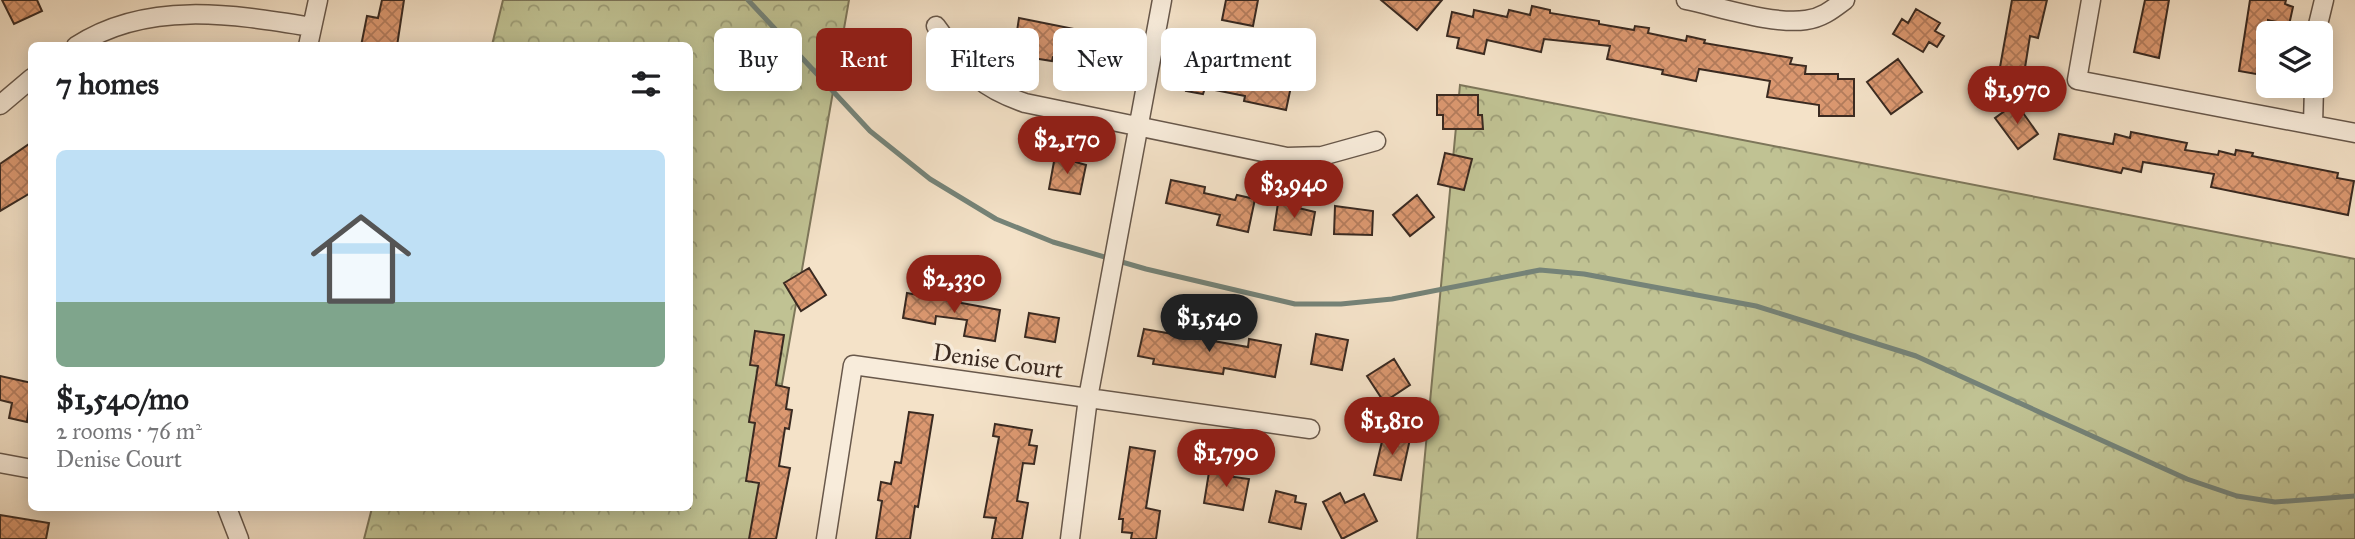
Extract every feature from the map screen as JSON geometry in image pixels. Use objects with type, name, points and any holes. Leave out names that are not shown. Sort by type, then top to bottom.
[{"type":"street","points":[[309,42],[318,0]]},
{"type":"street","points":[[1070,539],[1088,398],[1162,0]]},
{"type":"street","points":[[1686,0],[1782,20],[1806,20],[1828,14],[1845,0]]},
{"type":"street","points":[[2091,0],[2077,80],[2355,133]]},
{"type":"street","points":[[2319,21],[2324,0]]},
{"type":"street","points":[[81,42],[91,34],[121,22],[174,11],[220,12],[312,27]]},
{"type":"street","points":[[936,26],[968,71],[992,92],[1025,103],[1287,157],[1322,156],[1376,141]]},
{"type":"street","points":[[0,105],[28,81]]},
{"type":"street","points":[[2313,125],[2314,98]]},
{"type":"street","name":"Denise Court","points":[[826,539],[853,365],[1310,429]]},
{"type":"street","points":[[0,463],[28,468]]},
{"type":"street","points":[[228,511],[239,539]]},
{"type":"green space","points":[[503,0],[849,0],[844,28],[816,28],[816,91],[833,91],[755,539],[364,539],[371,511],[693,511],[693,42],[493,42]]},
{"type":"green space","points":[[1460,85],[2355,259],[2355,539],[1417,539]]},
{"type":"building","points":[[2,0],[37,0],[42,11],[14,24]]},
{"type":"building","points":[[382,0],[404,0],[398,42],[362,42],[367,16],[378,18]]},
{"type":"building","points":[[1226,0],[1258,0],[1253,26],[1222,20]]},
{"type":"building","points":[[1381,0],[1442,0],[1417,30]]},
{"type":"building","points":[[2012,0],[2047,0],[2038,38],[2030,36],[2024,74],[2018,73],[2016,87],[1997,84]]},
{"type":"building","points":[[2145,0],[2169,0],[2159,58],[2134,52]]},
{"type":"building","points":[[2250,0],[2286,0],[2285,4],[2293,7],[2290,21],[2256,21],[2256,74],[2239,71]]},
{"type":"building","points":[[1532,6],[1550,10],[1550,13],[1599,21],[1599,24],[1634,30],[1635,26],[1649,28],[1648,33],[1686,41],[1687,36],[1705,40],[1704,43],[1792,58],[1790,64],[1806,66],[1805,74],[1838,74],[1838,79],[1854,79],[1854,116],[1819,116],[1819,105],[1767,97],[1770,81],[1699,69],[1696,81],[1662,74],[1663,70],[1607,59],[1610,46],[1544,39],[1541,52],[1487,40],[1484,54],[1457,48],[1459,38],[1447,36],[1452,12],[1473,17],[1474,10],[1507,17],[1509,10],[1530,15]]},
{"type":"building","points":[[1916,9],[1940,23],[1935,31],[1944,36],[1937,47],[1929,42],[1923,52],[1893,34],[1902,19],[1908,23]]},
{"type":"building","points":[[1019,18],[1069,28],[1053,28],[1052,61],[1039,59],[1039,28],[1017,28]]},
{"type":"building","points":[[1898,59],[1922,92],[1891,114],[1867,82]]},
{"type":"building","points":[[1220,91],[1290,91],[1286,110],[1244,101],[1245,96]]},
{"type":"building","points":[[1437,95],[1478,95],[1478,115],[1482,115],[1483,129],[1443,129],[1443,115],[1437,115]]},
{"type":"building","points":[[2016,103],[2038,134],[2018,149],[1995,118]]},
{"type":"building","points":[[2131,132],[2187,143],[2185,150],[2218,155],[2219,151],[2235,155],[2236,150],[2253,153],[2252,156],[2338,173],[2337,178],[2354,181],[2348,215],[2211,187],[2214,174],[2143,162],[2141,172],[2123,168],[2121,173],[2054,159],[2059,134],[2113,144],[2115,134],[2130,138]]},
{"type":"building","points":[[28,145],[28,194],[0,211],[0,164]]},
{"type":"building","points":[[1445,153],[1472,159],[1464,190],[1438,184]]},
{"type":"building","points":[[1055,156],[1086,165],[1080,194],[1049,189]]},
{"type":"building","points":[[1171,180],[1205,187],[1204,193],[1235,200],[1237,195],[1255,199],[1248,232],[1217,225],[1220,215],[1166,203]]},
{"type":"building","points":[[1417,195],[1434,217],[1410,236],[1393,215]]},
{"type":"building","points":[[1278,203],[1315,212],[1311,235],[1274,230]]},
{"type":"building","points":[[1335,206],[1373,211],[1372,235],[1334,234]]},
{"type":"building","points":[[809,268],[826,295],[801,311],[784,283]]},
{"type":"building","points":[[907,293],[1000,310],[995,341],[964,336],[967,320],[936,316],[935,324],[903,318]]},
{"type":"building","points":[[1029,313],[1059,318],[1055,342],[1025,337]]},
{"type":"building","points":[[1144,329],[1248,347],[1249,339],[1281,345],[1275,377],[1224,368],[1223,374],[1153,364],[1154,359],[1138,356]]},
{"type":"building","points":[[755,331],[784,335],[776,385],[789,388],[786,409],[792,410],[789,429],[785,428],[779,466],[790,468],[776,539],[749,539],[759,483],[746,481],[755,423],[749,422],[758,366],[750,365]]},
{"type":"building","points":[[1316,334],[1348,340],[1342,370],[1311,364]]},
{"type":"building","points":[[1394,359],[1410,385],[1384,402],[1367,376]]},
{"type":"building","points":[[0,376],[28,382],[27,422],[9,418],[12,403],[0,400]]},
{"type":"building","points":[[909,412],[933,415],[910,539],[876,539],[882,501],[878,500],[881,482],[891,484],[895,462],[901,463]]},
{"type":"building","points":[[995,424],[1032,430],[1029,445],[1037,446],[1034,464],[1023,463],[1017,501],[1028,503],[1022,539],[992,539],[996,518],[984,517],[999,437],[993,436]]},
{"type":"building","points":[[1384,433],[1410,439],[1401,480],[1374,475]]},
{"type":"building","points":[[1130,447],[1155,451],[1146,508],[1160,511],[1156,539],[1131,539],[1132,533],[1122,532],[1123,519],[1119,519]]},
{"type":"building","points":[[1210,466],[1228,470],[1227,476],[1249,479],[1243,510],[1204,503]]},
{"type":"building","points":[[1276,491],[1296,496],[1295,502],[1306,504],[1301,529],[1269,522]]},
{"type":"building","points":[[1340,493],[1345,503],[1364,494],[1377,521],[1342,539],[1323,502]]},
{"type":"building","points":[[0,515],[49,523],[46,539],[0,539]]},
{"type":"waterway","points":[[748,0],[870,131],[930,179],[996,219],[1053,242],[1146,269],[1295,304],[1341,304],[1392,299],[1540,270],[1584,274],[1756,306],[1916,356],[2187,479],[2237,496],[2275,502],[2355,496]]}]
